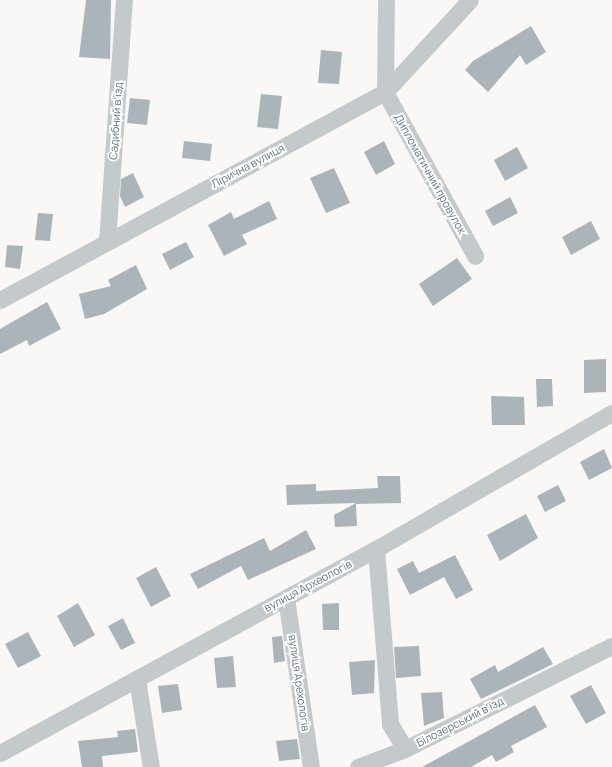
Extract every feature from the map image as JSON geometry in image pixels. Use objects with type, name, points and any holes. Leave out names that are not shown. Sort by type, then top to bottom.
[{"type":"street","name":"Садибний в’їзд","points":[[107,242],[124,0]]},
{"type":"street","points":[[385,92],[386,0]]},
{"type":"street","name":"Лірична вулиця","points":[[0,300],[385,92],[470,0]]},
{"type":"street","name":"Дипломатичний провулок","points":[[385,92],[475,256]]},
{"type":"street","name":"вулиця Археологів","points":[[3,757],[137,679],[376,549],[612,413]]},
{"type":"street","name":"Білозерський в'їзд","points":[[376,549],[390,724],[406,749],[612,646]]},
{"type":"street","name":"вулиця Арехологів","points":[[286,598],[311,767]]},
{"type":"street","points":[[137,679],[151,767]]},
{"type":"street","points":[[358,767],[406,749]]},
{"type":"building","points":[[86,0],[111,0],[110,59],[79,57]]},
{"type":"building","points":[[531,26],[546,52],[526,65],[520,55],[488,92],[465,70],[473,61]]},
{"type":"building","points":[[321,50],[342,52],[339,84],[318,83]]},
{"type":"building","points":[[261,94],[282,96],[278,129],[257,127]]},
{"type":"building","points":[[130,98],[150,100],[147,125],[127,123]]},
{"type":"building","points":[[184,141],[212,144],[210,161],[182,158]]},
{"type":"building","points":[[384,141],[395,164],[376,175],[364,152]]},
{"type":"building","points":[[517,147],[528,168],[505,181],[494,160]]},
{"type":"building","points":[[334,168],[350,203],[326,213],[310,178]]},
{"type":"building","points":[[133,173],[144,197],[125,207],[120,196],[121,179]]},
{"type":"building","points":[[510,197],[518,213],[493,226],[485,211]]},
{"type":"building","points":[[269,201],[277,219],[242,235],[247,244],[224,256],[208,225],[231,212],[234,219]]},
{"type":"building","points":[[38,213],[53,214],[50,241],[35,240]]},
{"type":"building","points":[[591,221],[600,239],[571,255],[562,237]]},
{"type":"building","points":[[186,242],[194,257],[170,270],[162,254]]},
{"type":"building","points":[[7,245],[23,246],[20,269],[5,267]]},
{"type":"building","points":[[457,258],[472,279],[433,306],[419,284]]},
{"type":"building","points":[[136,265],[147,289],[104,314],[85,319],[79,294],[111,286],[108,280]]},
{"type":"building","points":[[47,302],[61,329],[29,346],[27,340],[0,354],[0,329]]},
{"type":"building","points":[[606,359],[606,392],[584,393],[584,360]]},
{"type":"building","points":[[536,379],[552,379],[553,406],[537,407]]},
{"type":"building","points":[[491,396],[524,397],[525,425],[492,425]]},
{"type":"building","points":[[604,449],[612,468],[589,480],[580,462]]},
{"type":"building","points":[[377,476],[400,476],[401,503],[356,504],[357,526],[335,527],[334,515],[356,503],[287,505],[286,485],[316,484],[316,491],[378,488]]},
{"type":"building","points":[[558,485],[566,501],[545,512],[537,496]]},
{"type":"building","points":[[526,514],[538,538],[500,561],[487,535]]},
{"type":"building","points":[[306,530],[316,549],[248,580],[241,566],[198,589],[190,574],[264,538],[270,551]]},
{"type":"building","points":[[455,555],[473,590],[456,599],[444,577],[410,595],[397,569],[413,561],[419,573]]},
{"type":"building","points":[[156,567],[171,596],[151,607],[136,578]]},
{"type":"building","points":[[78,603],[95,635],[74,647],[57,616]]},
{"type":"building","points":[[339,603],[339,630],[323,630],[322,604]]},
{"type":"building","points":[[123,618],[135,643],[121,650],[108,626]]},
{"type":"building","points":[[28,632],[41,656],[18,668],[5,644]]},
{"type":"building","points":[[282,636],[285,661],[274,663],[272,637]]},
{"type":"building","points":[[419,646],[421,676],[396,678],[394,647]]},
{"type":"building","points":[[543,647],[553,664],[481,699],[470,679],[495,665],[498,672]]},
{"type":"building","points":[[233,656],[236,687],[217,688],[214,658]]},
{"type":"building","points":[[375,660],[374,693],[352,695],[349,662]]},
{"type":"building","points":[[178,684],[182,710],[162,713],[158,686]]},
{"type":"building","points":[[591,685],[606,713],[586,724],[570,696]]},
{"type":"building","points":[[442,692],[444,718],[424,726],[421,693]]},
{"type":"building","points":[[535,705],[547,727],[511,746],[514,752],[496,762],[492,755],[471,767],[422,767]]},
{"type":"building","points":[[135,729],[138,752],[102,756],[103,767],[82,767],[78,741],[118,737],[117,731]]},
{"type":"building","points":[[297,739],[300,759],[279,761],[276,741]]}]
